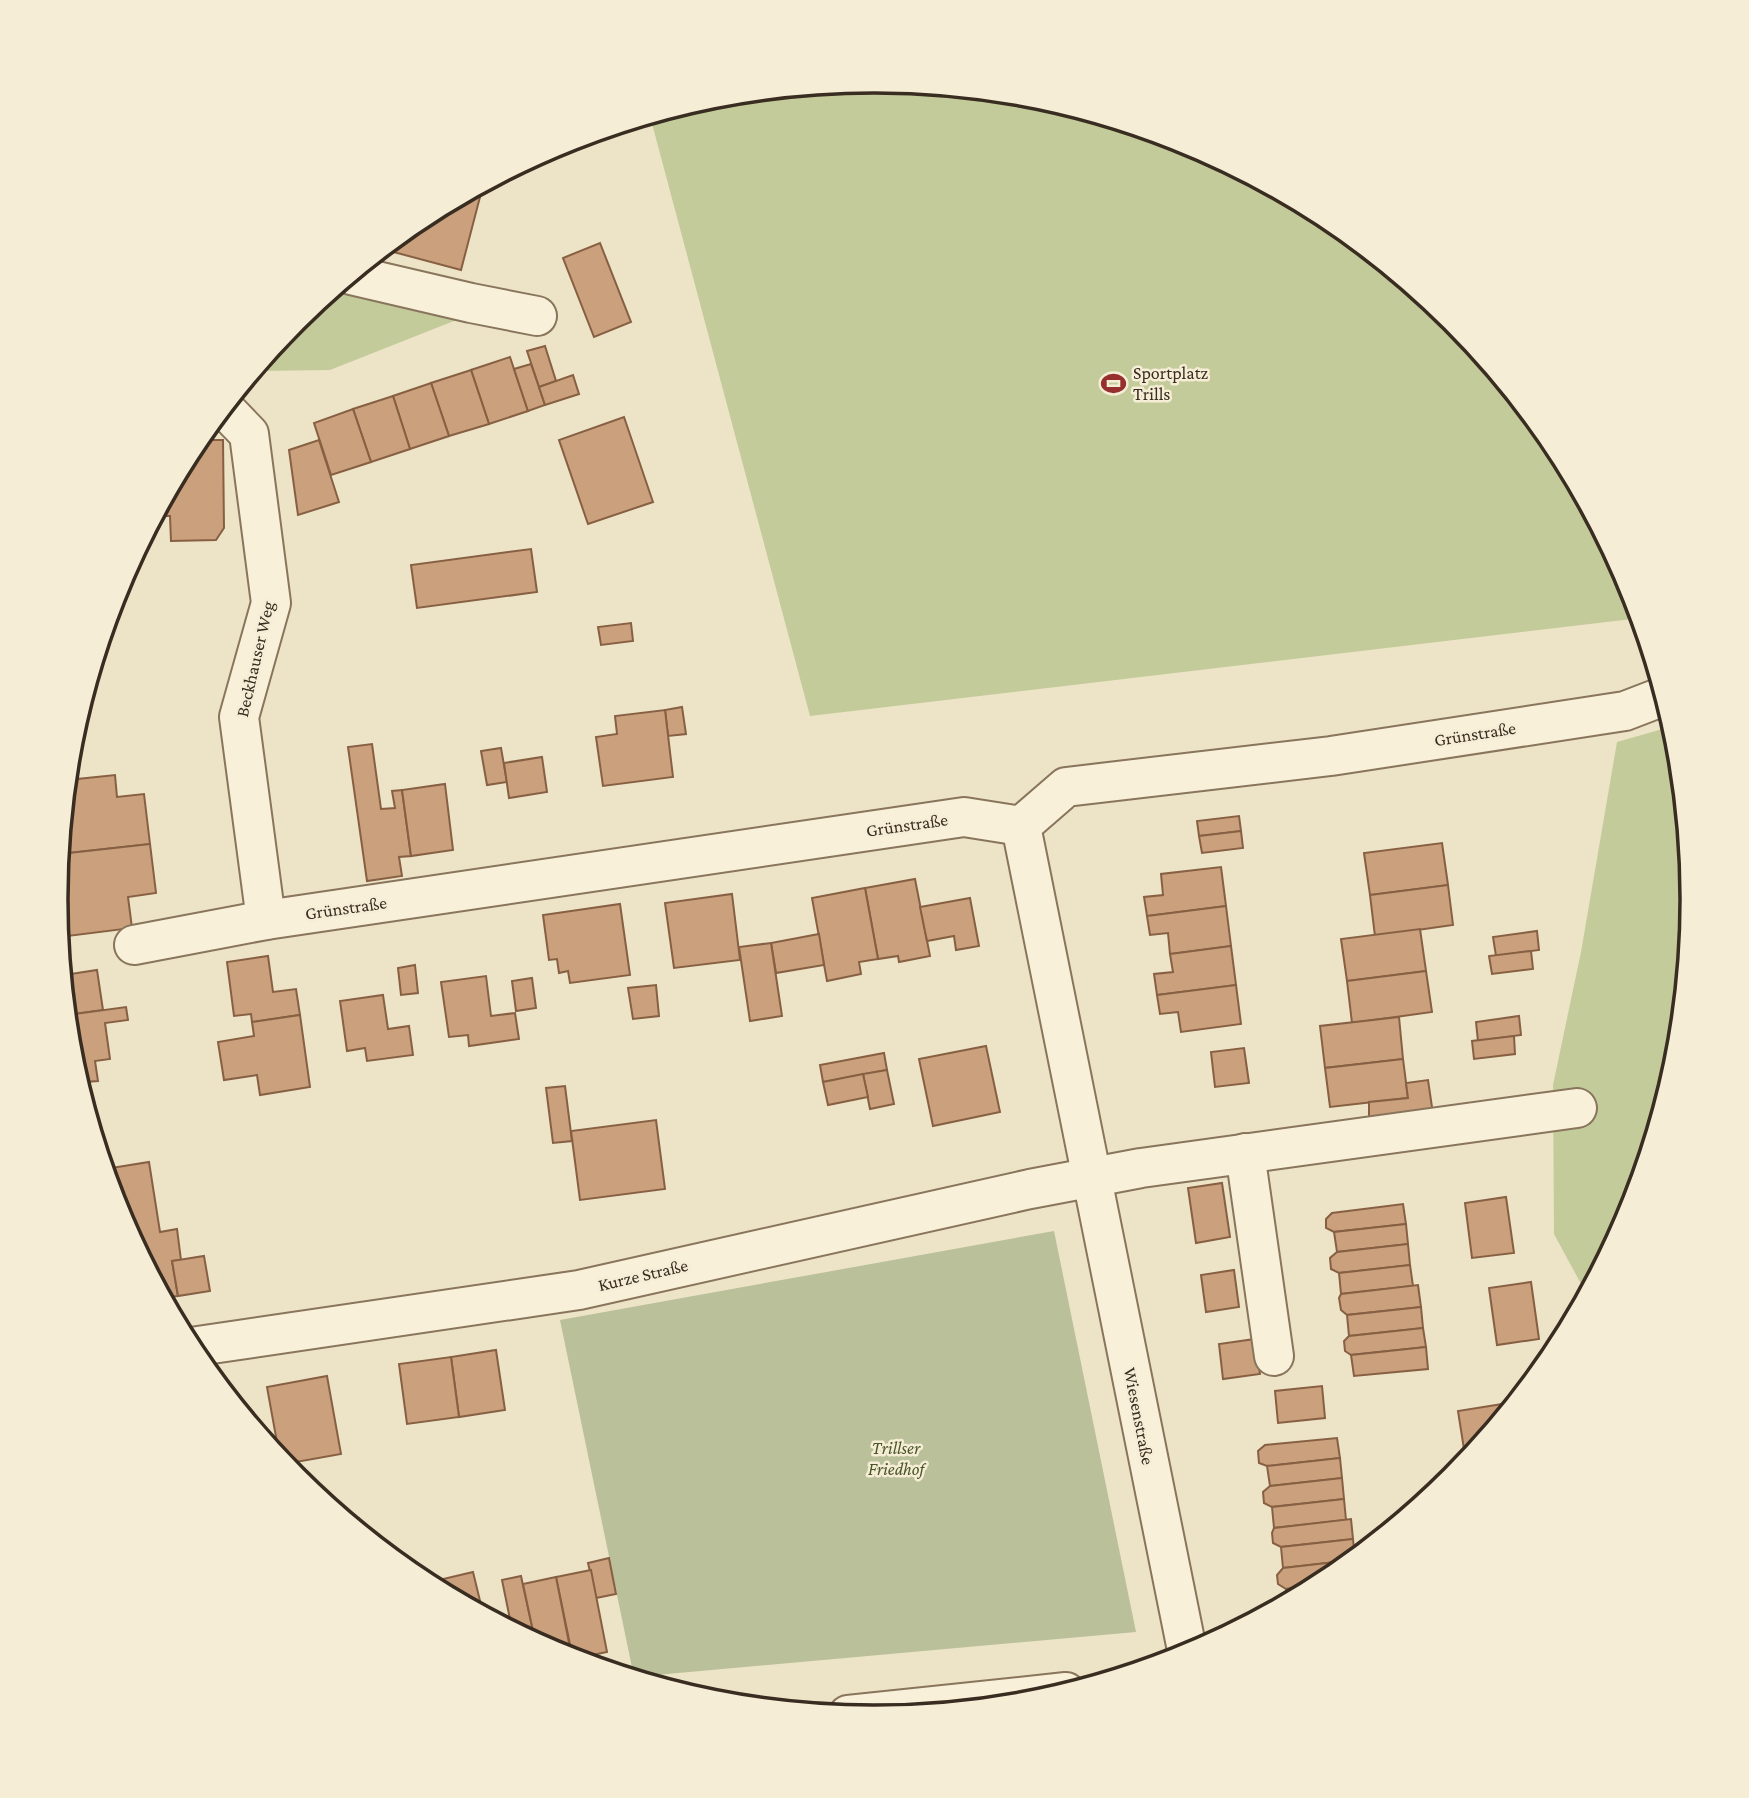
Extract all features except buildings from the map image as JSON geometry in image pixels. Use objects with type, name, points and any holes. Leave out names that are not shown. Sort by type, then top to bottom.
[{"type":"street","points":[[362,277],[537,316]]},
{"type":"street","name":"Beckhauser Weg","points":[[230,415],[249,434],[271,603],[239,717],[266,920]]},
{"type":"street","name":"Grünstraße","points":[[134,945],[266,920],[964,817],[1021,827],[1041,806],[1066,787],[1331,756],[1625,712],[1655,700]]},
{"type":"street","name":"Wiesenstraße","points":[[1021,827],[1186,1643]]},
{"type":"street","points":[[1091,1178],[1141,1167],[1577,1108]]},
{"type":"street","points":[[1245,1153],[1274,1356]]},
{"type":"street","name":"Kurze Straße","points":[[203,1346],[579,1290],[1030,1189],[1091,1178]]},
{"type":"green space","name":"Sportplatz Trills","points":[[822,94],[927,94],[1032,108],[1083,120],[1183,154],[1278,201],[1365,259],[1445,329],[1481,367],[1545,451],[1573,496],[1598,542],[1630,619],[810,716],[652,124],[717,108],[769,100]]},
{"type":"green space","points":[[347,290],[459,319],[330,370],[265,371],[304,329]]},
{"type":"green space","points":[[1662,729],[1674,794],[1679,846],[1679,952],[1674,1004],[1653,1108],[1619,1208],[1582,1286],[1554,1234],[1553,1085],[1581,952],[1617,742]]},
{"type":"green space","name":"Trillser Friedhof","points":[[1054,1231],[1136,1632],[656,1675],[632,1667],[560,1320]]},
{"type":"place","name":"Sportplatz Trills","points":[[1113,383]]}]
